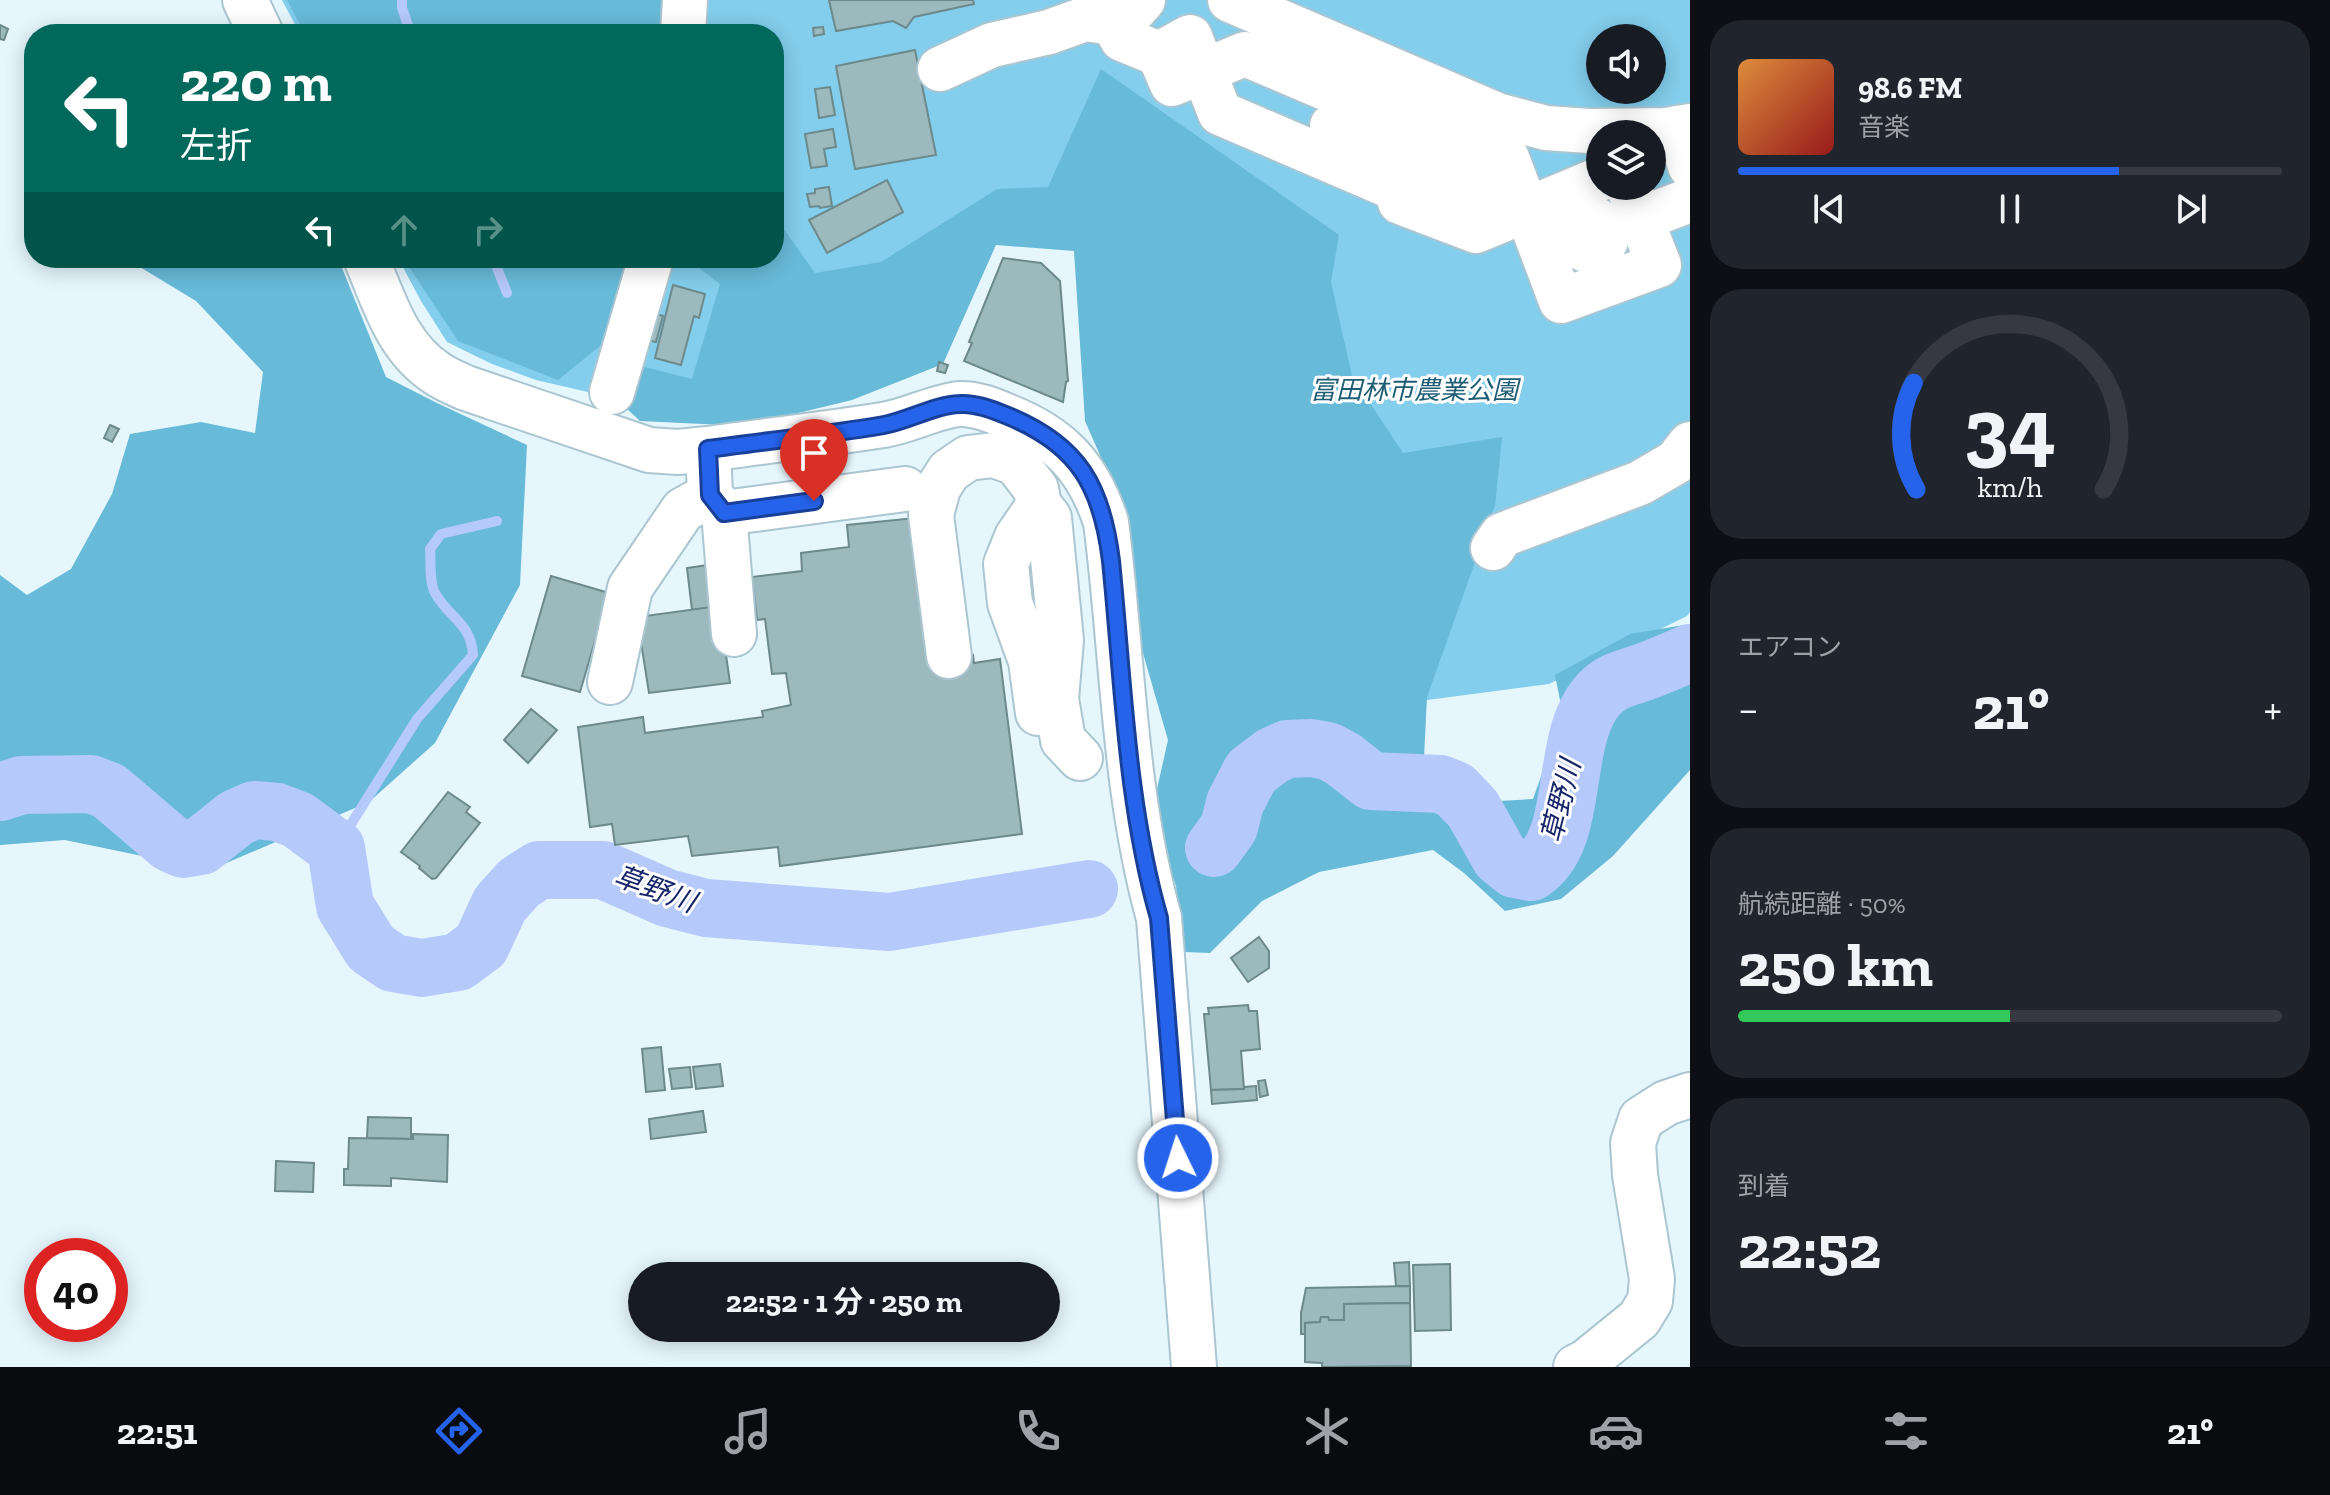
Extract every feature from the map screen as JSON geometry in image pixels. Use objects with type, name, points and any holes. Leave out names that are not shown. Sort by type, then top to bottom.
[{"type":"street","points":[[245,0],[256,24]]},
{"type":"street","points":[[684,24],[685,0]]},
{"type":"street","points":[[1230,0],[1497,115],[1546,128],[1686,140]]},
{"type":"street","points":[[940,69],[992,45],[1049,32],[1085,19],[1128,12],[1122,39],[1518,200],[1690,200]]},
{"type":"street","points":[[1273,100],[1518,200]]},
{"type":"street","points":[[370,268],[400,337],[419,359],[438,374],[466,388],[649,450],[678,452],[708,449],[887,424],[925,411],[962,404],[988,409],[1039,430],[1059,444],[1080,467],[1097,496],[1106,522],[1138,828],[1160,933],[1194,1367]]},
{"type":"street","points":[[612,392],[648,268]]},
{"type":"street","points":[[1493,548],[1502,535],[1640,483],[1676,462],[1690,444]]},
{"type":"street","points":[[708,449],[734,634]]},
{"type":"street","points":[[949,656],[931,515],[938,488],[949,471],[968,458],[994,455],[1016,463],[1036,489],[1039,505],[1049,518],[1061,640],[1056,699],[1063,740],[1080,758],[1130,753]]},
{"type":"street","points":[[610,682],[630,588],[683,510],[717,504],[905,489]]},
{"type":"street","points":[[1576,1367],[1639,1319],[1650,1301],[1651,1269],[1635,1175],[1633,1143],[1641,1119],[1666,1103],[1690,1095]]},
{"type":"green space","name":"富田林市農業公園","points":[[282,0],[1690,0],[1690,612],[1549,684],[1382,706],[1084,233],[992,225],[767,382],[592,393],[536,380],[492,364],[447,342],[403,268],[784,268],[784,24],[295,24]]},
{"type":"shaded area","points":[[287,0],[671,0],[669,24],[300,24]]},
{"type":"shaded area","points":[[1101,69],[1339,235],[1331,282],[1352,376],[1403,453],[1502,437],[1495,506],[1427,697],[1424,758],[1481,802],[1533,799],[1563,715],[1555,675],[1630,634],[1690,624],[1690,770],[1613,856],[1561,899],[1505,911],[1464,873],[1433,850],[1319,872],[1262,901],[1210,953],[1184,952],[1176,886],[1151,816],[1168,740],[1132,615],[1121,503],[1085,421],[1074,251],[996,245],[943,364],[852,400],[745,426],[640,421],[626,408],[641,366],[692,379],[720,284],[699,268],[784,268],[784,229],[815,273],[881,262],[997,189],[1048,187]]},
{"type":"shaded area","points":[[142,268],[342,268],[386,377],[527,445],[520,585],[435,743],[369,802],[210,870],[65,840],[0,845],[0,575],[27,595],[71,569],[112,494],[130,434],[201,422],[255,433],[263,372],[196,301]]},
{"type":"shaded area","points":[[630,268],[605,342],[558,380],[458,341],[411,270]]},
{"type":"building","points":[[829,0],[973,0],[974,4],[914,17],[906,28],[893,21],[836,31]]},
{"type":"building","points":[[0,25],[8,29],[4,40],[0,39]]},
{"type":"building","points":[[823,27],[824,34],[814,36],[813,28]]},
{"type":"building","points":[[915,50],[936,155],[855,169],[836,66]]},
{"type":"building","points":[[830,87],[835,115],[819,118],[815,89]]},
{"type":"building","points":[[833,129],[836,147],[824,149],[827,166],[811,168],[805,134]]},
{"type":"building","points":[[887,180],[903,212],[827,253],[809,220]]},
{"type":"building","points":[[829,187],[832,206],[810,207],[807,194]]},
{"type":"building","points":[[1592,225],[1600,228],[1603,235],[1600,244],[1593,247],[1584,244]]},
{"type":"building","points":[[1003,258],[1041,263],[1060,281],[1068,381],[1063,402],[964,361]]},
{"type":"building","points":[[673,285],[705,294],[699,318],[694,316],[681,365],[655,358]]},
{"type":"building","points":[[653,313],[663,316],[656,342],[646,340]]},
{"type":"building","points":[[939,362],[948,365],[945,373],[937,371]]},
{"type":"building","points":[[110,425],[119,429],[112,442],[104,438]]},
{"type":"building","points":[[915,518],[935,661],[973,655],[974,663],[1000,659],[1022,834],[780,866],[778,847],[692,856],[688,836],[615,845],[612,824],[590,827],[578,727],[643,717],[645,733],[763,717],[762,711],[791,705],[786,673],[772,674],[765,619],[757,620],[752,577],[802,571],[801,553],[849,547],[847,525]]},
{"type":"building","points":[[715,564],[719,606],[692,610],[687,568]]},
{"type":"building","points":[[551,576],[609,593],[580,692],[522,676]]},
{"type":"building","points":[[719,606],[730,683],[649,693],[637,617]]},
{"type":"building","points":[[531,709],[557,730],[528,763],[504,740]]},
{"type":"building","points":[[448,792],[470,807],[466,812],[480,823],[432,879],[401,852]]},
{"type":"building","points":[[1259,937],[1269,951],[1269,968],[1248,982],[1231,958]]},
{"type":"building","points":[[1248,1005],[1249,1011],[1257,1011],[1260,1049],[1241,1051],[1244,1089],[1211,1090],[1204,1014],[1209,1014],[1208,1008]]},
{"type":"building","points":[[661,1047],[665,1090],[646,1092],[642,1049]]},
{"type":"building","points":[[720,1064],[723,1086],[696,1089],[693,1067]]},
{"type":"building","points":[[690,1067],[692,1087],[672,1089],[669,1069]]},
{"type":"building","points":[[1265,1080],[1268,1095],[1260,1097],[1258,1081]]},
{"type":"building","points":[[1256,1086],[1257,1100],[1212,1104],[1211,1090]]},
{"type":"building","points":[[703,1111],[706,1132],[651,1139],[649,1119]]},
{"type":"building","points":[[368,1117],[411,1118],[411,1139],[367,1138]]},
{"type":"building","points":[[413,1134],[448,1135],[447,1182],[391,1178],[391,1186],[344,1185],[349,1138],[413,1139]]},
{"type":"building","points":[[276,1161],[314,1163],[313,1192],[275,1191]]},
{"type":"building","points":[[1409,1262],[1410,1286],[1396,1286],[1394,1263]]},
{"type":"building","points":[[1450,1264],[1451,1330],[1415,1331],[1413,1265]]},
{"type":"building","points":[[1410,1286],[1410,1303],[1344,1304],[1344,1320],[1321,1317],[1320,1322],[1305,1323],[1305,1334],[1301,1334],[1306,1288]]},
{"type":"building","points":[[1410,1303],[1411,1366],[1322,1367],[1322,1363],[1305,1362],[1305,1323],[1320,1322],[1321,1317],[1344,1320],[1344,1304]]},
{"type":"waterway","points":[[402,0],[408,24]]},
{"type":"waterway","points":[[497,268],[507,293]]},
{"type":"waterway","points":[[336,848],[417,719],[473,655],[464,628],[433,588],[430,549],[441,534],[497,521]]},
{"type":"waterway","name":"草野川","points":[[1214,848],[1229,827],[1235,803],[1251,772],[1287,749],[1311,748],[1328,751],[1343,759],[1371,781],[1440,784],[1455,790],[1473,809],[1500,857],[1515,869],[1531,872],[1547,857],[1558,836],[1578,735],[1587,712],[1600,693],[1618,681],[1690,653]]},
{"type":"waterway","name":"草野川","points":[[0,792],[22,785],[91,784],[109,791],[170,843],[183,849],[201,846],[236,818],[254,810],[277,812],[298,820],[336,848],[345,906],[371,948],[393,963],[422,968],[458,962],[481,945],[500,904],[519,883],[539,870],[603,870],[667,898],[706,908],[889,922],[1089,889]]},
{"type":"route","points":[[814,501],[724,513],[710,495],[708,449],[887,424],[925,411],[962,404],[988,409],[1039,430],[1059,444],[1080,467],[1097,496],[1106,522],[1111,561],[1136,817],[1148,881],[1159,918],[1178,1158]]}]
